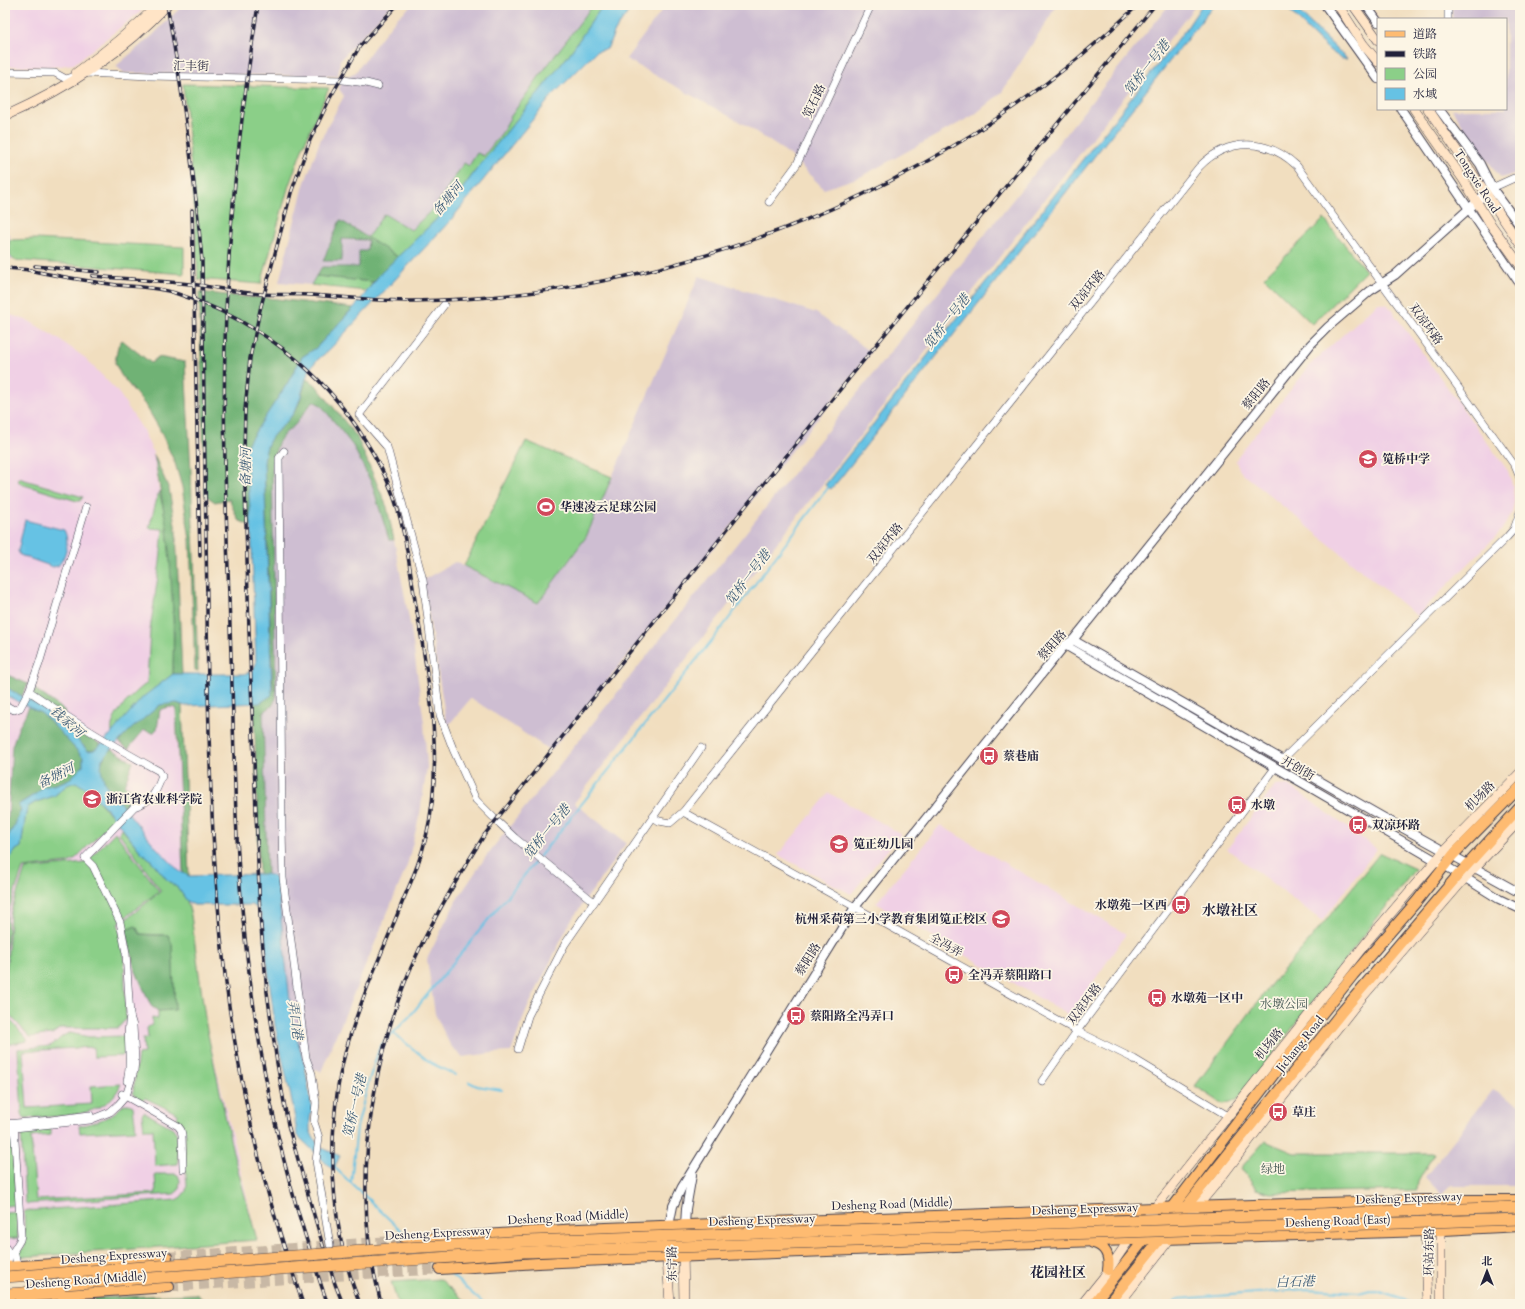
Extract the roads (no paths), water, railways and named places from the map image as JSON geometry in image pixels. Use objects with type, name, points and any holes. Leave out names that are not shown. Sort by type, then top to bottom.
[{"type":"highway","name":"Desheng Expressway","points":[[5,1277],[397,1248],[527,1241],[1520,1207]]},
{"type":"highway","name":"Desheng Expressway","points":[[5,1288],[524,1252],[1519,1224]]},
{"type":"highway","points":[[5,1294],[23,1293],[64,1284]]},
{"type":"main road","points":[[5,110],[32,98],[66,79],[106,51],[137,26],[158,5]]},
{"type":"main road","points":[[5,116],[28,106],[101,64],[132,40],[167,5]]},
{"type":"main road","points":[[1338,5],[1363,44],[1377,61]]},
{"type":"main road","points":[[1353,5],[1377,39]]},
{"type":"main road","name":"Tongxie Road","points":[[1415,110],[1489,222],[1520,265]]},
{"type":"main road","name":"Tongxie Road","points":[[1429,110],[1467,165],[1489,191],[1520,244]]},
{"type":"main road","name":"机场路","points":[[1093,1304],[1144,1240],[1173,1207],[1280,1066],[1353,975],[1417,901],[1448,853],[1520,773]]},
{"type":"main road","name":"机场路","points":[[1448,853],[1520,786]]},
{"type":"main road","name":"Jichang Road","points":[[1108,1304],[1164,1240],[1187,1206],[1341,1013],[1471,866],[1520,807]]},
{"type":"main road","points":[[1471,866],[1520,820]]},
{"type":"main road","name":"机场路","points":[[1082,1304],[1108,1270],[1128,1240],[1374,933],[1440,864]]},
{"type":"main road","points":[[1119,1304],[1164,1240],[1198,1206],[1359,1001],[1462,876]]},
{"type":"main road","name":"Desheng Road (East)","points":[[1187,1206],[1520,1199]]},
{"type":"main road","name":"环站东路","points":[[1424,1200],[1428,1304]]},
{"type":"main road","name":"环站东路","points":[[1441,1200],[1441,1300]]},
{"type":"main road","name":"Desheng Road (Middle)","points":[[411,1239],[669,1225],[1187,1206]]},
{"type":"main road","name":"Desheng Road (East)","points":[[1164,1240],[1425,1231],[1519,1224]]},
{"type":"main road","name":"东宁路","points":[[684,1304],[683,1257],[685,1225]]},
{"type":"main road","points":[[445,1269],[538,1263],[683,1257],[1128,1240],[1164,1240]]},
{"type":"main road","points":[[1089,1242],[1099,1244],[1104,1248],[1108,1255],[1108,1270]]},
{"type":"main road","name":"Desheng Road (Middle)","points":[[5,1267],[167,1257]]},
{"type":"main road","name":"东宁路","points":[[667,1258],[670,1304]]},
{"type":"main road","name":"Desheng Road (Middle)","points":[[5,1298],[26,1301],[170,1288]]},
{"type":"street","name":"笕石路","points":[[769,202],[796,164],[871,5]]},
{"type":"street","points":[[1325,5],[1377,77]]},
{"type":"street","points":[[1366,5],[1377,21]]},
{"type":"street","points":[[1448,5],[1448,18]]},
{"type":"street","points":[[1363,44],[1372,71]]},
{"type":"street","points":[[5,72],[55,73],[66,79]]},
{"type":"street","name":"汇丰街","points":[[66,79],[85,73],[150,76],[342,80],[378,86]]},
{"type":"street","points":[[1402,110],[1520,284]]},
{"type":"street","points":[[1440,110],[1480,164],[1489,191],[1520,226]]},
{"type":"street","name":"双凉环路","points":[[683,812],[1194,174],[1212,156],[1232,146],[1252,145],[1273,150],[1290,159],[1297,166],[1515,466],[1520,478]]},
{"type":"street","points":[[1489,191],[1514,178],[1520,180]]},
{"type":"street","name":"蔡阳路","points":[[667,1258],[669,1225],[673,1206],[682,1188],[855,907],[1065,645],[1073,640],[1311,344],[1328,327],[1370,291],[1395,275],[1489,191]]},
{"type":"street","points":[[444,306],[359,415],[387,447],[423,580],[440,715],[453,749],[476,800],[493,817]]},
{"type":"street","points":[[284,451],[279,458],[283,878],[306,1058],[312,1074],[315,1095],[316,1103],[314,1122],[318,1138],[316,1161],[330,1245]]},
{"type":"street","points":[[5,704],[14,710],[20,708],[29,691],[39,664],[86,507]]},
{"type":"street","points":[[1283,759],[1507,537],[1514,529],[1520,512]]},
{"type":"street","name":"开创街","points":[[1073,640],[1520,893]]},
{"type":"street","name":"开创街","points":[[1065,645],[1499,899],[1520,909]]},
{"type":"street","points":[[5,1129],[14,1126],[90,1120],[110,1112],[124,1095],[134,1071],[135,1060],[133,1026],[130,1016],[126,953],[120,922],[93,866],[85,858],[134,808],[143,804],[156,793],[162,776],[159,771],[119,750],[29,691]]},
{"type":"street","points":[[518,1048],[528,1016],[564,944],[701,748]]},
{"type":"street","name":"双凉环路","points":[[1042,1081],[1077,1031],[1275,768]]},
{"type":"street","points":[[653,817],[659,821],[670,823],[683,812]]},
{"type":"street","name":"全冯弄","points":[[683,812],[1077,1031],[1134,1059],[1228,1116]]},
{"type":"street","points":[[499,823],[594,902]]},
{"type":"street","points":[[124,1095],[178,1126],[182,1135],[183,1169]]},
{"type":"street","points":[[5,1124],[14,1126]]},
{"type":"street","points":[[14,1126],[21,1235],[20,1240],[14,1250],[17,1265],[20,1266]]},
{"type":"street","points":[[685,1225],[692,1170]]},
{"type":"street","points":[[5,1267],[9,1262],[9,1257],[8,1251],[5,1247],[16,1246]]},
{"type":"water","points":[[603,5],[633,5],[615,31],[607,49],[597,51],[552,96],[449,222],[330,349],[314,363],[309,371],[297,407],[289,419],[271,438],[268,444],[264,463],[272,695],[260,703],[185,706],[177,703],[160,705],[130,730],[102,759],[101,770],[105,784],[155,846],[179,871],[189,876],[264,874],[271,876],[277,881],[292,1020],[305,1067],[312,1109],[310,1130],[320,1147],[340,1156],[333,1170],[297,1135],[293,1106],[275,1026],[261,914],[257,908],[252,905],[194,905],[187,901],[178,888],[168,881],[150,859],[141,852],[107,809],[88,790],[76,782],[67,785],[54,796],[36,802],[28,807],[21,847],[16,850],[5,865],[5,841],[15,825],[21,809],[18,805],[37,793],[43,787],[70,779],[83,766],[83,757],[41,713],[5,695],[5,687],[53,713],[88,751],[94,750],[103,743],[143,697],[173,674],[244,674],[252,671],[256,664],[251,523],[246,452],[248,443],[287,384],[302,357],[316,348],[358,303],[380,274],[449,207],[476,170],[568,56]]},
{"type":"water","points":[[1202,5],[1214,5],[838,481],[831,489],[825,485],[1186,29]]},
{"type":"water","points":[[1284,5],[1292,5],[1347,59],[1342,59],[1329,50]]},
{"type":"water","points":[[25,520],[64,530],[67,544],[65,554],[58,566],[53,567],[20,555],[18,551]]},
{"type":"waterway","name":"笕桥一号港","points":[[351,1182],[357,1127],[369,1080],[380,1046],[410,1016],[561,830],[724,625],[830,485]]},
{"type":"waterway","points":[[393,1033],[431,1063],[456,1075]]},
{"type":"waterway","points":[[469,1082],[477,1086],[502,1090]]},
{"type":"waterway","name":"弄口港","points":[[333,1166],[407,1236]]},
{"type":"waterway","name":"弄口港","points":[[448,1272],[484,1304]]},
{"type":"waterway","name":"白石港","points":[[1173,1304],[1178,1299],[1308,1289],[1359,1292],[1370,1289],[1417,1304]]},
{"type":"tunnel","points":[[167,1257],[406,1240]]},
{"type":"tunnel","points":[[169,1287],[440,1269]]},
{"type":"railway","points":[[167,5],[188,133],[202,261],[207,655],[210,756],[214,856],[223,956],[236,1049],[253,1136],[273,1210],[303,1304]]},
{"type":"railway","points":[[258,5],[236,172],[228,273],[226,321],[224,417],[226,512],[238,857],[249,976],[263,1066],[282,1154],[294,1198],[328,1304]]},
{"type":"railway","points":[[343,1304],[321,1239],[288,1125],[267,992],[260,915],[249,631],[244,451],[245,410],[250,358],[260,310],[291,193],[310,140],[330,98],[360,46],[397,5]]},
{"type":"railway","points":[[92,276],[198,285],[237,292],[412,301],[512,295],[611,279],[709,254],[803,221],[894,179],[981,129],[1062,71],[1138,5]]},
{"type":"railway","points":[[381,1304],[370,1252],[366,1208],[366,1171],[374,1095],[392,1021],[404,986],[425,937],[458,877],[485,834],[749,502],[932,276],[1155,5]]},
{"type":"railway","points":[[192,210],[200,556]]},
{"type":"railway","points":[[35,266],[99,272]]},
{"type":"railway","points":[[5,268],[32,270]]},
{"type":"railway","points":[[28,270],[95,282],[154,288],[168,291],[204,304],[232,317],[258,332],[284,349],[307,369],[348,414],[380,465],[397,506],[407,551],[430,697],[433,725],[434,781],[431,809],[422,853],[358,1012],[346,1049],[338,1087],[333,1142],[335,1197],[338,1225],[344,1252],[360,1304]]},
{"type":"place","name":"笕桥中学","points":[[1368,459]]},
{"type":"place","name":"华速凌云足球公园","points":[[546,507]]},
{"type":"place","name":"蔡巷庙","points":[[989,756]]},
{"type":"place","name":"浙江省农业科学院","points":[[92,799]]},
{"type":"place","name":"水墩","points":[[1237,805]]},
{"type":"place","name":"双凉环路","points":[[1358,825]]},
{"type":"place","name":"笕正幼儿园","points":[[839,844]]},
{"type":"place","name":"水墩苑一区西","points":[[1181,905]]},
{"type":"place","name":"杭州采荷第三小学教育集团笕正校区","points":[[1001,919]]},
{"type":"place","name":"全冯弄蔡阳路口","points":[[954,975]]},
{"type":"place","name":"水墩苑一区中","points":[[1157,998]]},
{"type":"place","name":"蔡阳路全冯弄口","points":[[796,1016]]},
{"type":"place","name":"草庄","points":[[1278,1112]]},
{"type":"district","name":"水墩社区","points":[[1230,910]]},
{"type":"district","name":"花园社区","points":[[1058,1272]]},
{"type":"water label","name":"备塘河","points":[[448,199]]},
{"type":"water label","name":"备塘河","points":[[246,467]]},
{"type":"water label","name":"钱家河","points":[[67,722]]},
{"type":"water label","name":"备塘河","points":[[56,776]]},
{"type":"park label","name":"水墩公园","points":[[1284,1004]]},
{"type":"park label","name":"绿地","points":[[1273,1169]]}]
